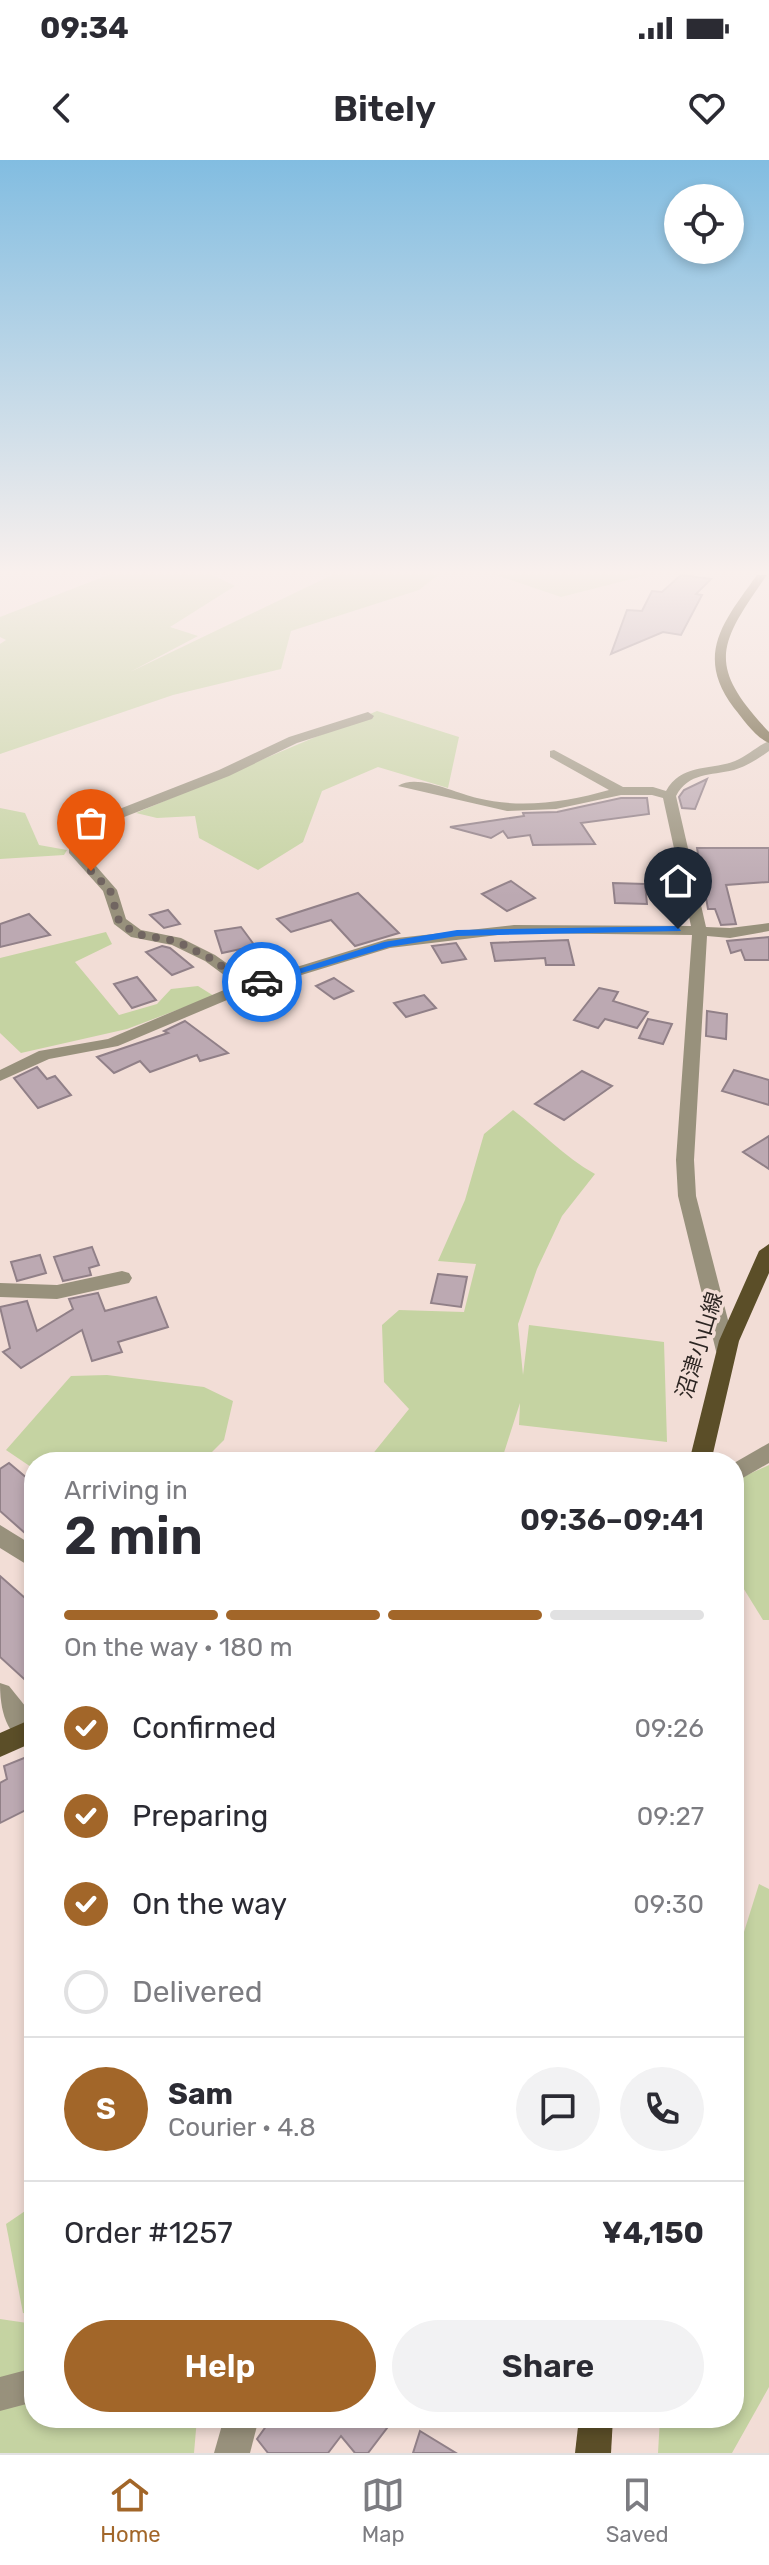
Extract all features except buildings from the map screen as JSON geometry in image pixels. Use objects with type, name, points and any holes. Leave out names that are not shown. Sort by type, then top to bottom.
[{"type":"main road","points":[[724,682],[727,691],[769,742]]},
{"type":"main road","name":"沼津小山線","points":[[702,1452],[726,1351],[769,1251]]},
{"type":"main road","points":[[0,1745],[24,1736]]},
{"type":"main road","points":[[593,2453],[595,2428]]},
{"type":"street","points":[[240,989],[230,972],[210,958],[176,941],[136,934],[119,921],[110,890],[82,863],[74,850],[109,818],[224,773],[293,740],[368,716]]},
{"type":"street","points":[[726,1351],[687,1196],[685,1160],[700,931],[669,796],[675,781],[684,775],[740,763],[769,742]]},
{"type":"street","points":[[554,754],[620,791]]},
{"type":"street","points":[[405,786],[434,788],[489,805],[530,808],[572,805],[620,791],[653,791],[669,796]]},
{"type":"street","points":[[0,1076],[45,1055],[112,1043],[240,989],[330,959],[388,944],[457,933],[514,929],[730,933],[769,927]]},
{"type":"street","points":[[0,1290],[57,1292],[122,1278]]},
{"type":"street","points":[[744,1468],[769,1452]]},
{"type":"street","points":[[0,1535],[24,1552]]},
{"type":"street","points":[[0,1694],[24,1722]]},
{"type":"street","points":[[0,2394],[24,2388]]},
{"type":"street","points":[[232,2453],[239,2428]]},
{"type":"green space","points":[[0,682],[227,682],[173,695],[0,754]]},
{"type":"green space","points":[[377,711],[459,737],[448,788],[378,767],[322,791],[303,842],[258,870],[199,838],[195,816],[157,818],[136,813]]},
{"type":"green space","points":[[0,808],[25,813],[39,845],[67,850],[64,855],[0,859]]},
{"type":"green space","points":[[106,932],[112,944],[75,962],[119,1015],[157,1004],[171,989],[198,986],[214,996],[127,1029],[21,1053],[0,1033],[0,958]]},
{"type":"green space","points":[[513,1110],[595,1174],[562,1216],[537,1269],[518,1324],[523,1375],[529,1325],[664,1342],[667,1442],[519,1425],[520,1403],[504,1452],[374,1452],[409,1409],[384,1382],[382,1325],[399,1310],[464,1312],[476,1264],[438,1261],[465,1200],[484,1134]]},
{"type":"green space","points":[[107,1375],[204,1387],[233,1401],[224,1440],[212,1452],[24,1452],[24,1462],[6,1450],[71,1376]]},
{"type":"green space","points":[[769,1465],[769,1620],[763,1620],[744,1589],[744,1476]]},
{"type":"green space","points":[[759,1884],[769,1889],[769,2387],[732,2453],[658,2453],[659,2428],[744,2428],[744,1932]]},
{"type":"green space","points":[[24,2212],[24,2313],[23,2313],[6,2224]]},
{"type":"green space","points":[[0,2319],[24,2323],[24,2428],[196,2428],[194,2453],[0,2453]]},
{"type":"way so far","points":[[91,871],[110,890],[119,921],[136,934],[176,941],[210,958],[230,972],[240,989],[262,982]]},
{"type":"route","points":[[262,982],[388,944],[457,933],[514,929],[678,929]]}]
